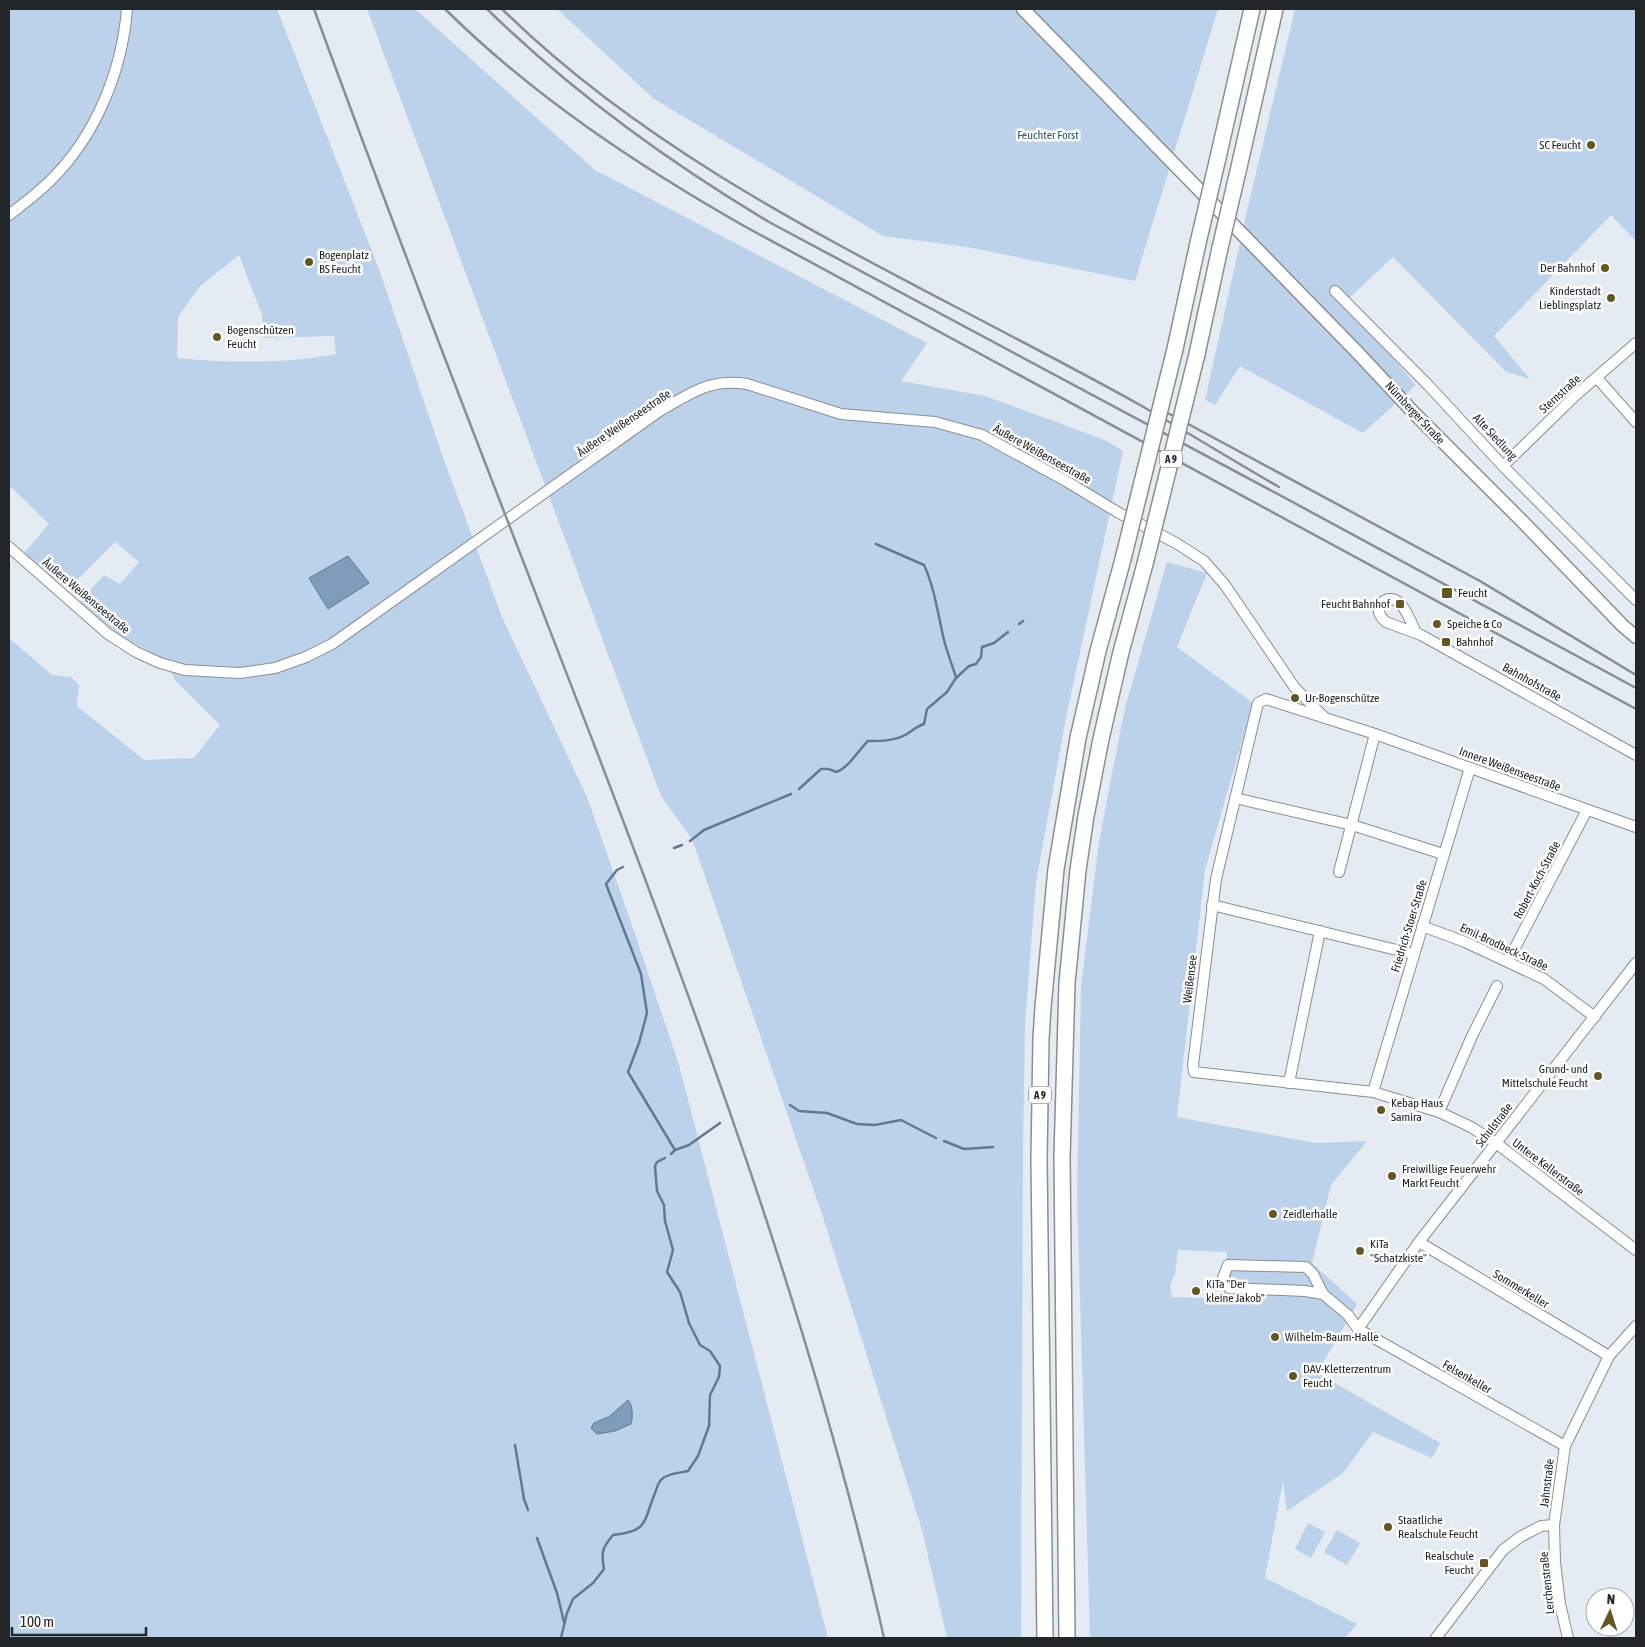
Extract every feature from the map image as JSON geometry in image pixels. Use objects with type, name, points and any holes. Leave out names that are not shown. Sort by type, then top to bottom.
[{"type":"highway","name":"A 9","points":[[1046,1638],[1039,1159],[1042,1015],[1056,869],[1071,776],[1098,651],[1175,349],[1252,9]]},
{"type":"highway","name":"A 9","points":[[1067,1638],[1062,1158],[1067,983],[1078,870],[1101,739],[1121,652],[1145,564],[1197,354],[1275,9]]},
{"type":"main road","name":"Nürnberger Straße","points":[[1023,9],[1197,186],[1428,428],[1636,637]]},
{"type":"street","points":[[9,215],[51,180],[77,150],[98,114],[117,65],[126,27],[127,9]]},
{"type":"street","name":"Alte Siedlung","points":[[1335,291],[1436,394],[1503,466],[1636,600]]},
{"type":"street","name":"Sternstraße","points":[[1503,466],[1576,395],[1636,343]]},
{"type":"street","points":[[1597,378],[1636,422]]},
{"type":"street","name":"Äußere Weißenseestraße","points":[[9,547],[108,634],[136,652],[160,663],[185,670],[213,673],[240,673],[275,668],[306,657],[332,644],[661,410],[704,386],[732,382],[747,384],[841,414],[936,422],[953,425],[982,435],[1066,481],[1119,513],[1176,543],[1204,562],[1225,585],[1295,688],[1324,717]]},
{"type":"street","name":"Bahnhofstraße","points":[[1415,631],[1636,755]]},
{"type":"street","name":"Innere Weißenseestraße","points":[[1212,904],[1216,879],[1258,703],[1266,699],[1376,734],[1636,827]]},
{"type":"street","points":[[1339,872],[1376,734]]},
{"type":"street","name":"Friedrich-Stoer-Straße","points":[[1372,1092],[1470,768]]},
{"type":"street","points":[[1235,798],[1352,826],[1443,854]]},
{"type":"street","name":"Robert-Koch-Straße","points":[[1508,961],[1587,810]]},
{"type":"street","points":[[1212,904],[1413,954]]},
{"type":"street","name":"Weißensee","points":[[1212,904],[1193,1065],[1194,1072],[1372,1092]]},
{"type":"street","name":"Emil-Brodbeck-Straße","points":[[1422,926],[1465,942],[1544,979],[1595,1016]]},
{"type":"street","points":[[1289,1083],[1320,931]]},
{"type":"street","name":"Schulstraße","points":[[1358,1329],[1419,1242],[1636,963]]},
{"type":"street","points":[[1439,1112],[1472,1036],[1497,986]]},
{"type":"street","name":"Untere Kellerstraße","points":[[1372,1092],[1439,1112],[1471,1127],[1636,1250]]},
{"type":"street","name":"Sommerkeller","points":[[1419,1242],[1609,1356]]},
{"type":"street","points":[[1323,1294],[1305,1291],[1229,1288],[1224,1278],[1228,1265],[1306,1268],[1313,1274],[1323,1294],[1348,1315],[1358,1329]]},
{"type":"street","name":"Jahnstraße","points":[[1436,1638],[1503,1550],[1520,1537],[1541,1526],[1554,1525],[1564,1446],[1609,1356],[1636,1326]]},
{"type":"street","name":"Felsenkeller","points":[[1358,1329],[1564,1446]]},
{"type":"street","name":"Lerchenstraße","points":[[1554,1525],[1560,1604],[1568,1638]]},
{"type":"green space","points":[[9,9],[277,9],[379,269],[440,449],[502,617],[587,797],[631,922],[679,1065],[828,1638],[9,1638],[9,638],[52,675],[71,677],[79,685],[77,706],[144,760],[194,758],[220,725],[174,679],[168,661],[120,636],[79,602],[104,575],[120,584],[139,562],[115,542],[74,583],[55,580],[24,553],[49,524],[11,487],[9,488]],"holes":[[[239,255],[262,315],[263,338],[334,336],[336,354],[297,360],[257,362],[177,358],[178,317],[199,287]]]},
{"type":"green space","points":[[367,9],[415,9],[595,170],[927,343],[901,381],[985,396],[1105,440],[1123,451],[1066,718],[1036,882],[1025,1024],[1021,1638],[947,1638],[922,1530],[822,1214],[692,839],[661,796]]},
{"type":"green space","name":"Feuchter Forst","points":[[557,9],[1218,9],[1135,281],[967,247],[883,236],[654,99]]},
{"type":"green space","points":[[1295,9],[1636,9],[1636,241],[1611,215],[1494,336],[1530,379],[1506,372],[1393,257],[1345,302],[1416,385],[1363,433],[1240,366],[1215,405],[1205,400],[1249,202]]},
{"type":"green space","points":[[1167,562],[1207,573],[1177,647],[1253,703],[1205,870],[1177,1117],[1315,1143],[1367,1141],[1331,1185],[1312,1263],[1357,1304],[1317,1373],[1440,1443],[1432,1458],[1373,1432],[1343,1473],[1287,1511],[1283,1481],[1265,1578],[1357,1624],[1345,1638],[1090,1638],[1077,1195],[1081,987],[1098,849],[1125,708]],"holes":[[[1178,1250],[1227,1252],[1223,1299],[1172,1297],[1170,1286],[1175,1273]]]},
{"type":"green space","points":[[1308,1523],[1325,1532],[1311,1558],[1295,1549]]},
{"type":"green space","points":[[1337,1530],[1360,1543],[1347,1565],[1324,1552]]},
{"type":"shaded area","points":[[348,556],[369,583],[328,609],[309,578]]},
{"type":"shaded area","points":[[628,1400],[632,1411],[631,1424],[615,1431],[597,1434],[591,1428],[594,1423],[610,1416]]},
{"type":"waterway","points":[[876,544],[924,565],[931,583],[945,645],[956,677]]},
{"type":"waterway","points":[[1019,624],[1023,621]]},
{"type":"waterway","points":[[799,789],[821,769],[837,772],[842,769],[868,741],[898,738],[924,724],[927,709],[947,692],[956,678],[969,666],[976,664],[981,657],[982,647],[994,643],[1008,632]]},
{"type":"waterway","points":[[690,841],[704,830],[791,794]]},
{"type":"waterway","points":[[674,848],[682,845]]},
{"type":"waterway","points":[[623,867],[617,870],[606,884],[641,974],[647,1013],[639,1043],[628,1072],[675,1150]]},
{"type":"waterway","points":[[790,1105],[799,1111],[827,1113],[857,1124],[875,1125],[901,1120],[936,1138]]},
{"type":"waterway","points":[[671,1154],[675,1150],[689,1145],[720,1123]]},
{"type":"waterway","points":[[944,1141],[964,1149],[993,1147]]},
{"type":"waterway","points":[[561,1638],[567,1613],[573,1599],[593,1583],[604,1569],[603,1550],[607,1543],[613,1535],[639,1528],[646,1518],[660,1482],[667,1476],[688,1471],[698,1456],[709,1426],[710,1395],[719,1377],[720,1366],[710,1351],[700,1345],[689,1323],[680,1292],[667,1272],[673,1250],[665,1221],[664,1205],[657,1191],[655,1166],[657,1162],[665,1158]]},
{"type":"waterway","points":[[515,1445],[524,1499],[528,1510]]},
{"type":"waterway","points":[[537,1538],[557,1593],[564,1622]]},
{"type":"railway","points":[[314,9],[417,286],[637,857],[756,1188],[792,1299],[825,1411],[856,1524],[884,1638]]},
{"type":"railway","points":[[445,9],[479,41],[550,100],[587,127],[704,203],[1636,709]]},
{"type":"railway","points":[[487,9],[553,69],[622,124],[694,175],[769,222],[1636,688]]},
{"type":"railway","points":[[502,9],[559,61],[618,108],[746,192],[879,267],[1125,396],[1279,487]]},
{"type":"railway","points":[[1164,411],[1480,581],[1636,675]]},
{"type":"place","name":"SC Feucht","points":[[1591,145]]},
{"type":"place","name":"Bogenplatz BS Feucht","points":[[309,262]]},
{"type":"place","name":"Der Bahnhof","points":[[1605,268]]},
{"type":"place","name":"Kinderstadt Lieblingsplatz","points":[[1611,298]]},
{"type":"place","name":"Bogenschützen Feucht","points":[[217,337]]},
{"type":"place","name":"Feucht","points":[[1447,593]]},
{"type":"place","name":"Feucht Bahnhof","points":[[1400,604]]},
{"type":"place","name":"Speiche & Co","points":[[1437,624]]},
{"type":"place","name":"Bahnhof","points":[[1446,642]]},
{"type":"place","name":"Ur-Bogenschütze","points":[[1295,698]]},
{"type":"place","name":"Grund- und Mittelschule Feucht","points":[[1598,1076]]},
{"type":"place","name":"Kebap Haus Samira","points":[[1381,1110]]},
{"type":"place","name":"Freiwillige Feuerwehr Markt Feucht","points":[[1392,1176]]},
{"type":"place","name":"Zeidlerhalle","points":[[1273,1214]]},
{"type":"place","name":"KiTa \"Schatzkiste\"","points":[[1360,1251]]},
{"type":"place","name":"KiTa \"Der kleine Jakob\"","points":[[1196,1291]]},
{"type":"place","name":"Wilhelm-Baum-Halle","points":[[1275,1337]]},
{"type":"place","name":"DAV-Kletterzentrum Feucht","points":[[1293,1376]]},
{"type":"place","name":"Staatliche Realschule Feucht","points":[[1388,1527]]},
{"type":"place","name":"Realschule Feucht","points":[[1484,1563]]}]
